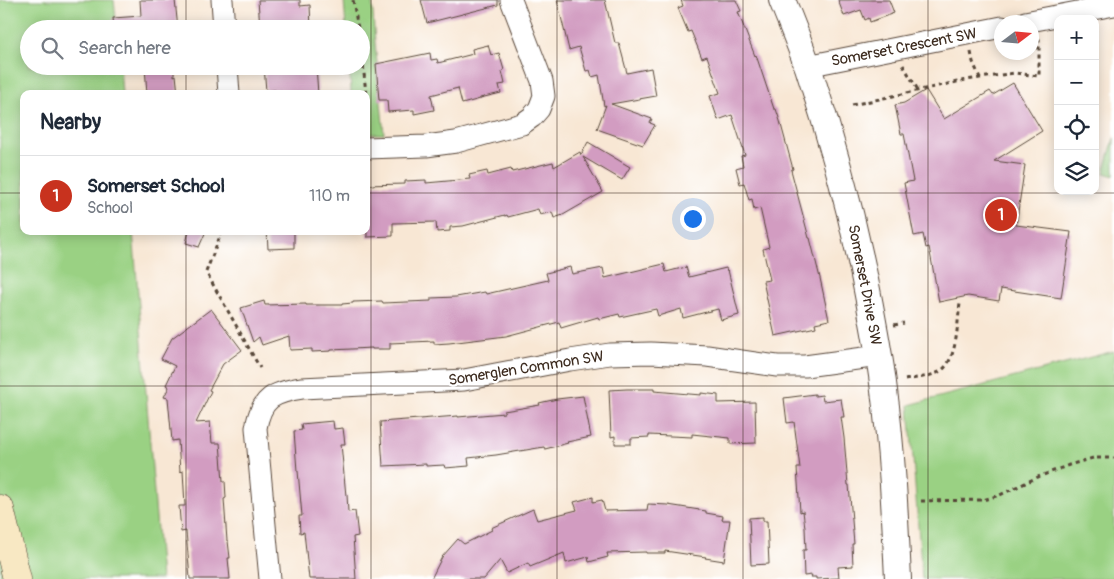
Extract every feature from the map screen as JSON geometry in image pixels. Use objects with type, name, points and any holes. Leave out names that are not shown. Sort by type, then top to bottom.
[{"type":"main road","points":[[0,509],[16,579]]},
{"type":"street","points":[[222,0],[223,20]]},
{"type":"street","points":[[370,148],[426,146],[456,142],[522,124],[532,117],[539,109],[544,96],[542,81],[511,0]]},
{"type":"street","name":"Somerset Drive SW","points":[[782,0],[807,66],[836,159],[853,224],[871,311],[883,383],[895,502],[898,579]]},
{"type":"street","points":[[1039,15],[1053,8],[1114,5]]},
{"type":"street","name":"Somerset Crescent SW","points":[[807,66],[994,29]]},
{"type":"street","points":[[228,75],[229,90]]},
{"type":"street","name":"Somerglen Common SW","points":[[270,579],[256,428],[258,416],[264,406],[276,394],[284,390],[464,380],[610,354],[651,353],[707,356],[777,366],[805,366],[879,356]]},
{"type":"path","points":[[352,0],[356,20]]},
{"type":"path","points":[[852,105],[966,80],[1015,73],[1039,76],[1040,38]]},
{"type":"path","points":[[971,52],[980,78]]},
{"type":"path","points":[[903,65],[918,90]]},
{"type":"path","points":[[364,75],[366,90]]},
{"type":"path","points":[[220,235],[206,272],[260,368]]},
{"type":"path","points":[[901,380],[932,375],[948,365],[954,349],[960,304]]},
{"type":"path","points":[[893,325],[904,323]]},
{"type":"path","points":[[922,501],[983,500],[1069,465],[1092,458],[1114,458]]},
{"type":"green space","points":[[0,0],[114,0],[116,20],[20,20],[20,75],[121,75],[122,90],[20,90],[20,235],[133,235],[161,579],[0,579]]},
{"type":"green space","points":[[344,0],[372,0],[384,134],[370,134],[370,90],[351,90],[350,75],[370,75],[370,20],[345,20]]},
{"type":"green space","points":[[1114,138],[1114,176],[1104,173]]},
{"type":"green space","points":[[1114,351],[1114,579],[922,579],[909,405]]},
{"type":"building","points":[[140,0],[175,0],[177,20],[113,20],[113,18],[141,16]]},
{"type":"building","points":[[258,0],[300,0],[300,6],[310,5],[311,20],[259,20]]},
{"type":"building","points":[[421,0],[498,0],[498,5],[427,23]]},
{"type":"building","points":[[557,0],[605,0],[615,43],[619,43],[627,73],[651,68],[656,96],[611,104],[652,119],[650,123],[655,125],[643,145],[597,129],[606,105],[604,106],[599,75],[592,77],[590,70],[586,71],[579,47],[569,50]]},
{"type":"building","points":[[681,0],[736,0],[741,11],[738,12],[780,121],[820,278],[829,320],[815,323],[816,327],[775,336],[763,281],[770,280],[763,249],[769,247],[760,208],[754,210],[752,199],[749,200],[744,183],[740,184],[736,168],[743,166],[741,156],[745,155],[732,115],[718,120],[710,96],[720,93],[707,56],[702,58],[691,31],[688,32],[678,8],[683,6]]},
{"type":"building","points":[[838,0],[889,0],[894,13],[870,22],[869,18],[865,20],[861,10],[844,16]]},
{"type":"building","points":[[488,45],[491,55],[499,53],[504,70],[502,71],[505,84],[499,85],[501,93],[462,104],[458,88],[431,95],[434,110],[414,114],[414,110],[388,112],[387,100],[379,100],[376,64],[430,53],[431,60],[437,59],[438,63],[473,54],[472,49]]},
{"type":"building","points":[[146,75],[176,75],[178,90],[147,90]]},
{"type":"building","points":[[265,75],[317,75],[318,90],[266,90]]},
{"type":"building","points":[[1013,83],[1042,131],[994,161],[1025,165],[1016,225],[1071,232],[1061,298],[1001,289],[999,301],[968,296],[939,302],[929,247],[926,248],[923,234],[914,236],[904,183],[913,181],[904,134],[901,134],[895,105],[904,103],[926,90],[944,119],[990,91],[993,95]]},
{"type":"building","points":[[588,142],[630,167],[622,180],[583,157],[603,192],[563,215],[554,218],[552,212],[540,215],[538,209],[508,217],[505,215],[463,226],[450,227],[450,231],[437,232],[436,222],[393,223],[393,236],[367,237],[367,235],[370,235],[370,185],[405,184],[405,181],[426,180],[426,183],[470,179],[469,175],[487,171],[488,175],[511,169],[512,172],[553,162],[554,167],[580,152],[581,155]]},
{"type":"building","points":[[188,235],[204,235],[199,247],[186,243]]},
{"type":"building","points":[[267,235],[294,235],[294,248],[268,249]]},
{"type":"building","points":[[664,264],[666,272],[686,267],[689,277],[726,268],[739,315],[721,320],[718,309],[683,318],[681,309],[658,316],[656,309],[620,317],[619,314],[599,319],[598,317],[561,328],[559,322],[506,336],[434,344],[434,341],[390,343],[390,349],[372,348],[312,352],[312,349],[290,350],[289,336],[262,345],[259,337],[253,342],[241,308],[264,301],[265,305],[342,305],[353,302],[431,301],[431,298],[456,297],[485,292],[486,294],[548,280],[546,273],[570,267],[572,274],[603,268],[605,278]]},
{"type":"building","points":[[211,309],[242,350],[223,364],[209,390],[211,391],[196,423],[210,422],[212,443],[220,443],[223,481],[225,481],[226,498],[224,499],[230,558],[228,558],[230,579],[190,579],[186,531],[181,532],[179,506],[185,506],[183,471],[180,472],[178,440],[172,441],[168,398],[164,397],[169,387],[166,385],[175,366],[161,359],[172,338]]},
{"type":"building","points":[[654,389],[654,391],[718,395],[718,403],[755,402],[756,443],[730,444],[730,438],[692,434],[692,437],[649,435],[649,437],[631,438],[631,444],[615,444],[615,436],[611,437],[609,390]]},
{"type":"building","points":[[815,394],[815,396],[822,395],[823,401],[841,399],[844,417],[841,417],[854,544],[852,544],[853,566],[838,567],[839,578],[816,579],[816,577],[811,577],[812,575],[804,576],[803,550],[806,550],[805,528],[803,511],[800,512],[797,468],[800,468],[794,422],[787,423],[784,398]]},
{"type":"building","points":[[583,396],[591,437],[545,449],[544,447],[468,458],[469,466],[445,468],[444,465],[426,466],[426,464],[383,466],[380,422],[504,413],[504,411],[540,405],[539,403],[557,399]]},
{"type":"building","points":[[333,421],[334,429],[343,428],[345,444],[341,444],[348,512],[355,511],[358,536],[353,537],[356,579],[309,579],[304,532],[300,533],[299,516],[302,516],[294,431],[302,430],[301,424]]},
{"type":"building","points":[[593,497],[593,502],[602,500],[605,511],[647,510],[648,504],[706,511],[706,513],[723,516],[722,520],[730,520],[724,561],[665,551],[665,553],[607,553],[608,557],[589,562],[588,557],[566,563],[564,553],[530,567],[528,563],[507,573],[500,560],[484,579],[431,579],[442,557],[458,539],[464,544],[492,530],[491,528],[533,509],[537,520],[577,510],[574,502]]},
{"type":"building","points":[[763,517],[763,521],[767,521],[769,564],[751,565],[749,518]]},
{"type":"place","name":"Somerset School","points":[[1001,215]]}]
